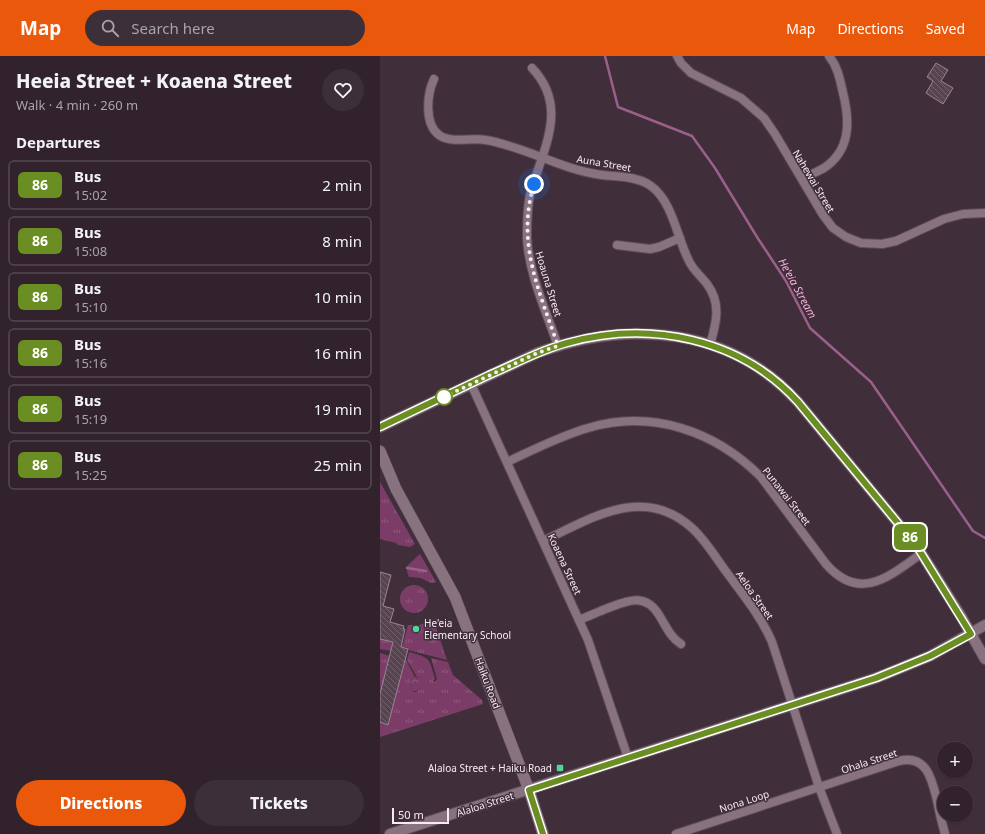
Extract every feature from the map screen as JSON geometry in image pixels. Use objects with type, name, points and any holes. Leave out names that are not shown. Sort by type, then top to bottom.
[{"type":"main road","name":"Haiku Road","points":[[380,451],[396,489],[454,597],[529,790],[543,834]]},
{"type":"street","name":"Nahewai Street","points":[[677,56],[681,63],[692,73],[741,98],[757,111],[770,126],[828,222],[843,235],[861,243],[889,243],[944,219],[962,214],[985,213]]},
{"type":"street","points":[[802,179],[824,167],[835,157],[843,145],[848,129],[848,113],[838,70],[829,56]]},
{"type":"street","name":"Hoauna Street","points":[[532,68],[538,74],[547,89],[552,106],[551,127],[530,197],[527,238],[535,279],[558,346]]},
{"type":"street","name":"Auna Street","points":[[434,79],[429,96],[430,119],[432,128],[441,137],[452,140],[488,140],[585,172],[635,179],[646,183],[656,190],[664,200],[690,264],[710,289],[716,301],[717,316],[710,345]]},
{"type":"street","points":[[617,245],[650,249],[659,247],[680,238]]},
{"type":"street","points":[[380,427],[537,353],[558,346],[601,336],[634,334],[664,335],[691,340],[729,352],[752,363],[772,377],[790,393],[922,553],[985,658]]},
{"type":"street","name":"Koaena Street","points":[[471,384],[579,620],[596,661],[628,758]]},
{"type":"street","name":"Punawai Street","points":[[507,462],[577,431],[602,424],[629,421],[656,422],[695,432],[719,443],[741,458],[761,477],[826,564],[843,578],[857,583],[876,582],[888,577],[922,553]]},
{"type":"street","name":"Aeloa Street","points":[[543,541],[610,510],[629,507],[648,507],[672,514],[696,531],[762,622],[772,642],[819,787],[837,834]]},
{"type":"street","points":[[579,620],[628,600],[641,601],[650,605],[656,611],[669,633],[681,644]]},
{"type":"street","name":"Alaloa Street","points":[[390,834],[894,671],[930,656],[985,625]]},
{"type":"street","name":"Ohala Street","points":[[819,787],[899,761],[908,760],[916,762],[924,766],[931,778],[945,834]]},
{"type":"street","name":"Nona Loop","points":[[676,834],[819,787]]},
{"type":"green space","points":[[380,482],[415,544],[410,547],[380,539]]},
{"type":"green space","points":[[420,554],[436,582],[431,583],[420,578],[409,577],[407,566]]},
{"type":"green space","points":[[414,585],[424,589],[428,599],[424,609],[414,613],[404,609],[400,599],[404,589]]},
{"type":"green space","points":[[430,620],[436,627],[447,660],[408,650],[408,648],[402,647],[408,625],[420,625]]},
{"type":"green space","points":[[380,638],[400,643],[391,651],[380,649]]},
{"type":"green space","points":[[407,652],[406,660],[415,677],[412,678],[410,687],[412,691],[415,692],[422,688],[421,678],[417,677],[407,660],[409,652],[422,656],[428,660],[432,667],[435,679],[433,681],[435,682],[437,679],[431,658],[448,662],[453,675],[482,700],[483,704],[380,737],[380,722],[388,724]]},
{"type":"green space","points":[[380,653],[390,656],[380,694]]},
{"type":"green space","points":[[412,678],[421,678],[424,682],[423,688],[412,691],[410,687]]},
{"type":"building","points":[[936,63],[948,70],[941,81],[953,88],[943,104],[926,93],[933,81],[927,77]]},
{"type":"building","points":[[380,572],[391,575],[383,606],[394,609],[390,622],[404,626],[403,629],[405,629],[401,647],[408,649],[388,725],[380,722],[380,694],[393,642],[380,639]]},
{"type":"waterway","name":"He'eia Stream","points":[[605,56],[618,107],[692,136],[715,168],[786,281],[810,328],[871,382],[973,531],[985,538]]},
{"type":"waterway","points":[[407,568],[426,571]]},
{"type":"bus line","name":"86","points":[[380,427],[537,353],[584,339],[617,334],[650,334],[678,337],[717,347],[752,363],[781,384],[798,402],[916,545],[928,562],[971,634],[930,656],[876,678],[529,790],[543,834]]},
{"type":"place","name":"He'eia Elementary School","points":[[416,629]]},
{"type":"place","name":"Alaloa Street + Haiku Road","points":[[560,768]]},
{"type":"route","points":[[444,397],[537,353],[558,346],[535,279],[529,252],[527,224],[530,197],[534,184]]}]
